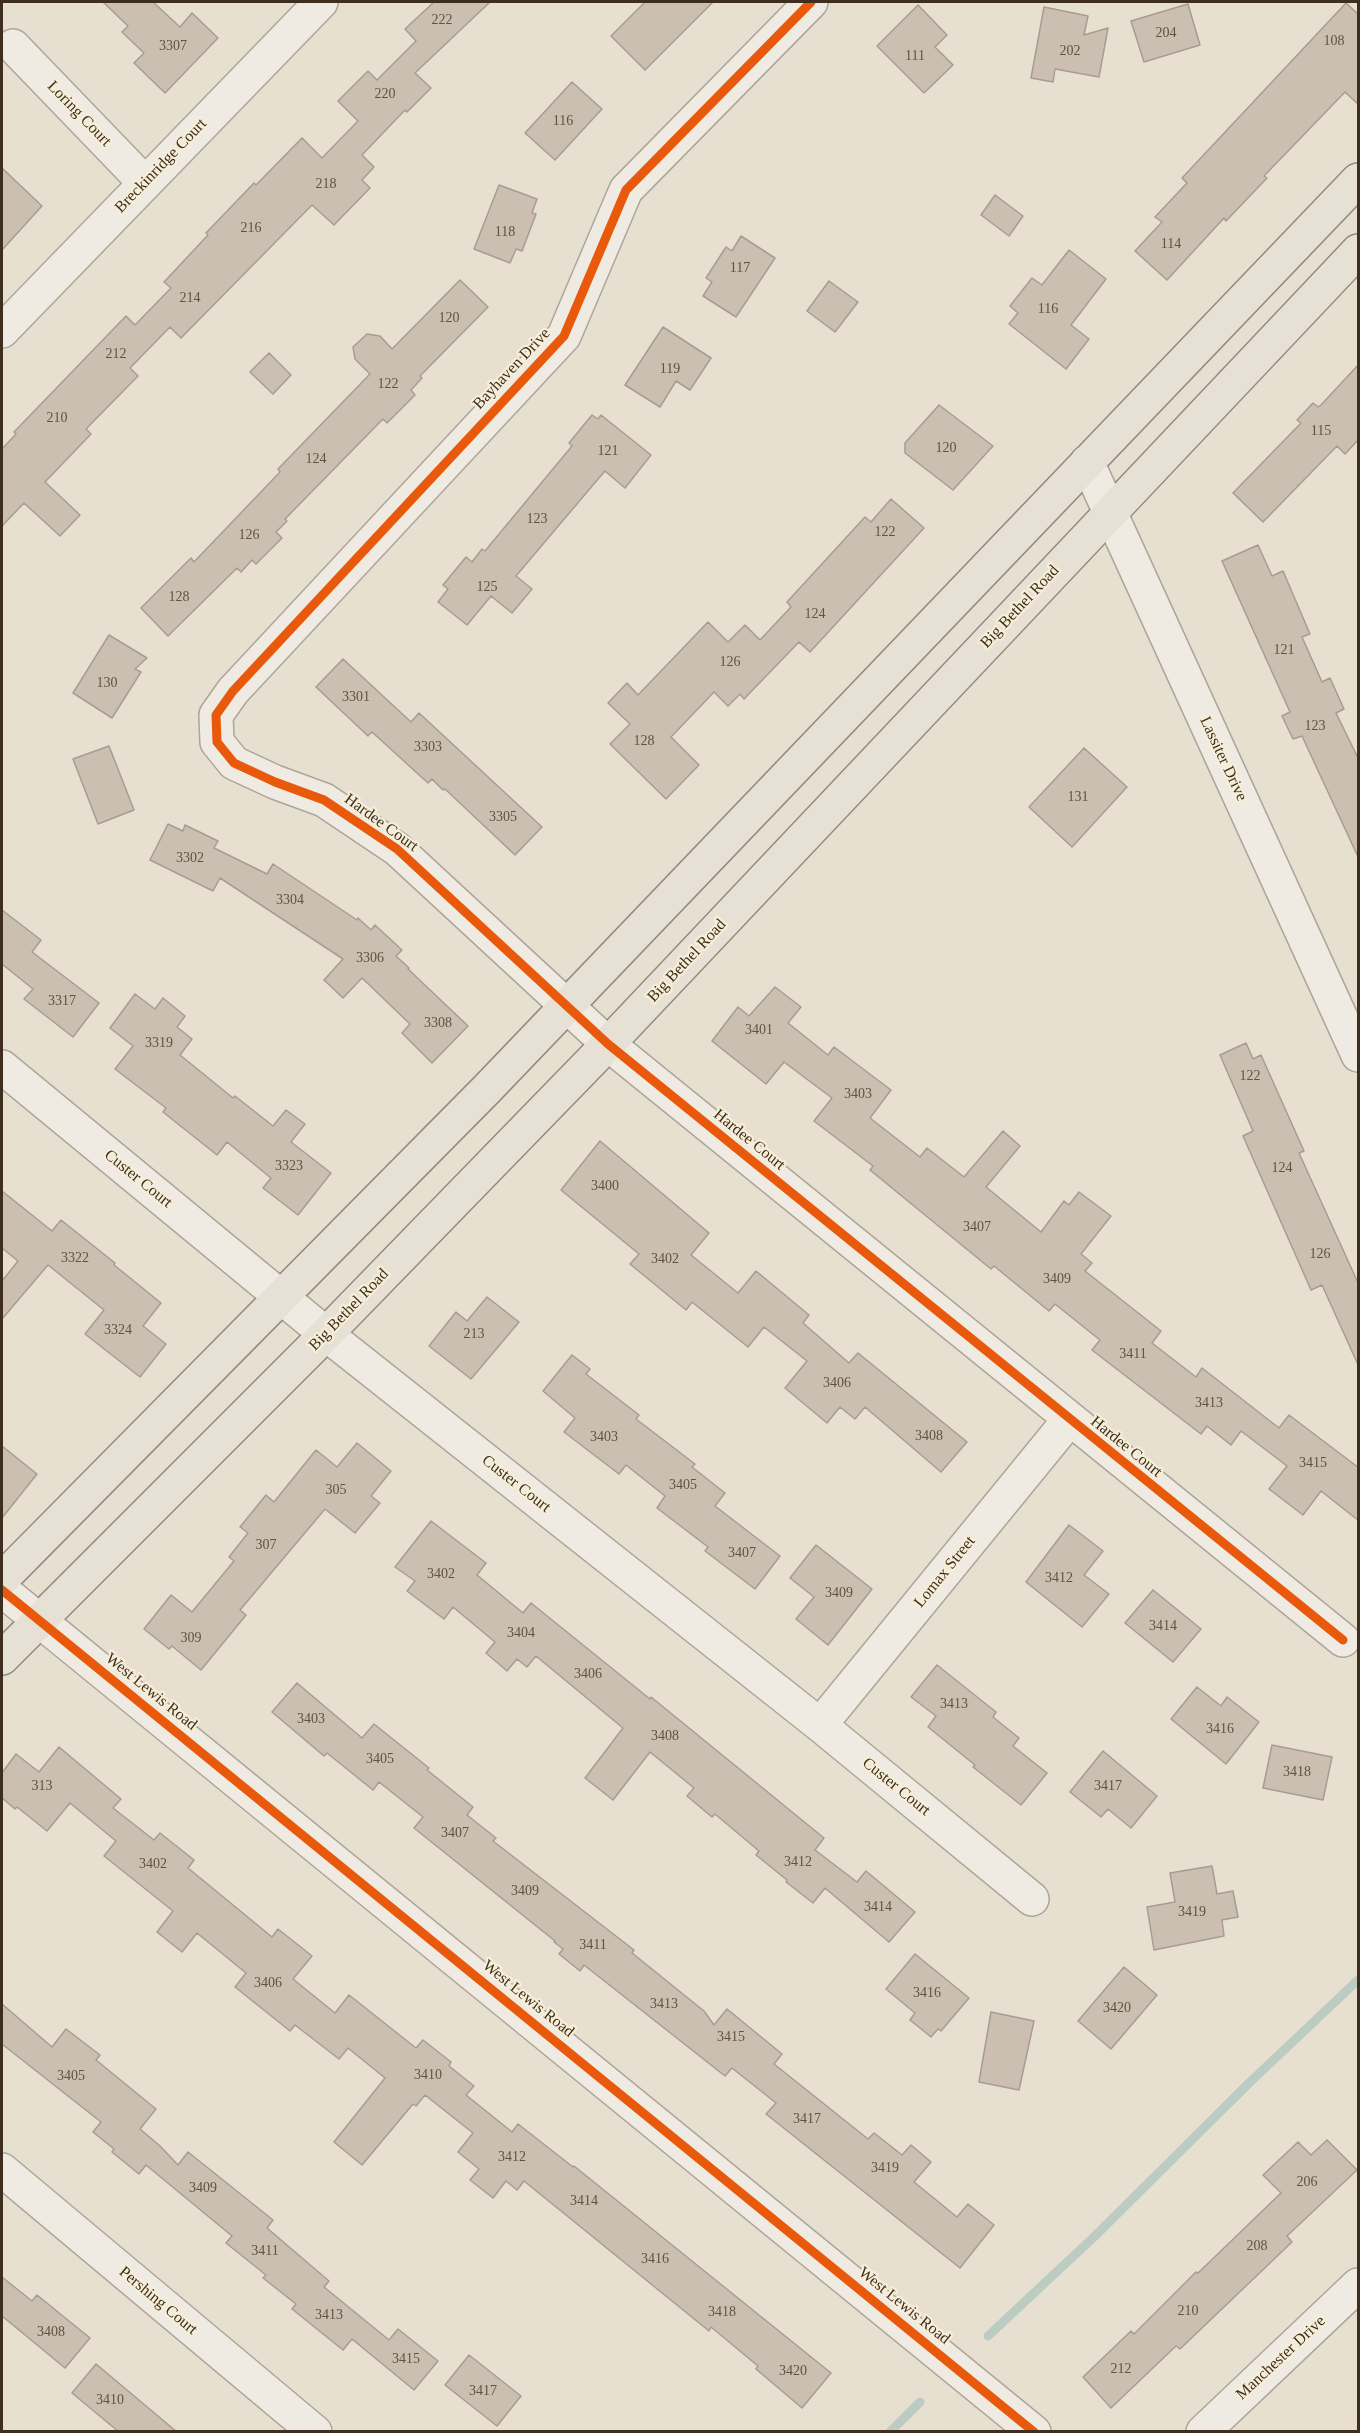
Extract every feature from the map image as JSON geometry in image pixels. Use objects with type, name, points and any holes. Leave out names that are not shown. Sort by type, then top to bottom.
[{"type":"main road","points":[[2,1579],[282,1298],[567,1006],[1359,180]]},
{"type":"main road","name":"Big Bethel Road","points":[[2,1658],[326,1334],[608,1044],[1359,250]]},
{"type":"street","name":"Breckinridge Court","points":[[2,331],[321,2]]},
{"type":"street","name":"Bayhaven Drive","points":[[267,653],[564,336],[626,190],[812,2]]},
{"type":"street","name":"Loring Court","points":[[13,46],[145,183]]},
{"type":"street","name":"Lassiter Drive","points":[[1088,462],[1359,1055]]},
{"type":"street","name":"Hardee Court","points":[[267,653],[233,690],[216,715],[216,742],[234,763],[324,801],[397,849],[608,1044],[1343,1640]]},
{"type":"street","name":"Custer Court","points":[[2,1067],[326,1334],[820,1725],[1032,1899]]},
{"type":"street","name":"Lomax Street","points":[[820,1725],[1069,1420]]},
{"type":"street","name":"West Lewis Road","points":[[2,1590],[1034,2432]]},
{"type":"street","name":"Pershing Court","points":[[2,2170],[315,2432]]},
{"type":"street","name":"Manchester Drive","points":[[1203,2432],[1359,2286]]},
{"type":"building","points":[[103,2],[153,2],[180,27],[192,13],[218,38],[165,93],[134,63],[144,53],[122,32],[128,26]]},
{"type":"building","points":[[434,2],[490,2],[415,73],[431,88],[407,112],[405,110],[362,155],[374,167],[362,180],[370,188],[334,225],[312,205],[181,338],[170,327],[130,368],[138,376],[86,429],[91,434],[45,482],[80,515],[60,536],[24,503],[2,526],[2,449],[16,434],[14,432],[126,316],[135,325],[171,288],[164,282],[208,235],[206,233],[302,138],[322,158],[358,121],[338,101],[368,71],[377,80],[416,41],[405,29]]},
{"type":"building","points":[[645,2],[713,2],[645,70],[611,36]]},
{"type":"building","points":[[1346,3],[1359,15],[1359,105],[1345,92],[1264,176],[1267,178],[1226,221],[1224,218],[1167,280],[1135,251],[1162,222],[1155,217],[1187,183],[1182,178]]},
{"type":"building","points":[[1188,4],[1200,45],[1144,62],[1131,21]]},
{"type":"building","points":[[918,5],[947,35],[935,47],[953,65],[924,93],[877,46]]},
{"type":"building","points":[[1044,7],[1088,16],[1084,35],[1108,28],[1099,77],[1055,69],[1053,82],[1031,78]]},
{"type":"building","points":[[572,82],[602,109],[555,160],[525,133]]},
{"type":"building","points":[[2,168],[42,206],[2,250]]},
{"type":"building","points":[[499,185],[537,199],[532,213],[536,214],[522,251],[516,249],[510,263],[474,249]]},
{"type":"building","points":[[995,195],[1023,216],[1009,236],[981,215]]},
{"type":"building","points":[[741,236],[775,258],[736,317],[703,296],[712,282],[706,278],[726,247],[732,251]]},
{"type":"building","points":[[1069,250],[1106,279],[1071,325],[1089,339],[1066,369],[1009,324],[1018,313],[1010,306],[1032,278],[1042,285]]},
{"type":"building","points":[[460,280],[488,307],[420,376],[422,378],[411,390],[415,395],[387,423],[383,419],[285,519],[287,521],[276,532],[282,538],[256,564],[252,560],[241,572],[237,568],[168,636],[141,608],[191,558],[194,562],[280,472],[278,469],[370,374],[355,359],[353,347],[367,334],[380,336],[392,349]]},
{"type":"building","points":[[829,281],[858,302],[835,332],[807,311]]},
{"type":"building","points":[[663,327],[711,358],[690,390],[676,381],[660,407],[625,385]]},
{"type":"building","points":[[269,353],[291,375],[273,394],[250,372]]},
{"type":"building","points":[[1359,364],[1359,439],[1345,454],[1337,446],[1263,522],[1233,493],[1301,423],[1297,420],[1313,403],[1318,407],[1321,405]]},
{"type":"building","points":[[939,405],[993,446],[953,490],[905,453],[905,443]]},
{"type":"building","points":[[592,415],[598,419],[601,415],[651,455],[625,488],[605,471],[516,576],[532,589],[512,613],[491,596],[467,625],[438,602],[448,589],[443,585],[466,557],[472,562],[482,549],[485,551],[572,446],[569,443]]},
{"type":"building","points":[[891,499],[924,528],[810,652],[799,642],[744,699],[740,694],[728,706],[714,692],[671,737],[699,765],[666,799],[610,744],[630,724],[608,703],[627,683],[638,695],[708,622],[728,642],[745,625],[760,640],[791,607],[787,602],[865,517],[871,522]]},
{"type":"building","points":[[1258,545],[1272,576],[1283,571],[1310,634],[1302,637],[1322,682],[1330,678],[1344,709],[1336,713],[1359,760],[1359,859],[1302,736],[1293,739],[1282,716],[1290,712],[1222,561]]},
{"type":"building","points":[[109,635],[147,658],[135,669],[141,672],[112,718],[73,693]]},
{"type":"building","points":[[343,659],[411,722],[419,713],[542,827],[515,855],[445,789],[443,790],[432,779],[428,783],[372,732],[368,736],[316,687]]},
{"type":"building","points":[[109,746],[134,810],[98,824],[73,759]]},
{"type":"building","points":[[1084,748],[1127,787],[1072,847],[1029,807]]},
{"type":"building","points":[[168,824],[183,831],[185,825],[218,841],[214,848],[267,874],[273,864],[357,920],[358,918],[371,930],[375,925],[402,950],[396,956],[468,1026],[432,1063],[402,1033],[410,1024],[362,978],[343,998],[324,980],[343,959],[220,878],[213,891],[150,860]]},
{"type":"building","points":[[2,910],[41,940],[32,952],[99,1003],[73,1037],[24,999],[33,989],[2,964]]},
{"type":"building","points":[[775,987],[801,1007],[788,1023],[828,1055],[834,1047],[891,1090],[870,1118],[920,1157],[927,1148],[964,1177],[1003,1131],[1020,1146],[986,1187],[1041,1232],[1064,1201],[1069,1205],[1079,1192],[1111,1216],[1081,1254],[1092,1263],[1085,1271],[1161,1331],[1152,1343],[1196,1377],[1202,1368],[1279,1428],[1289,1415],[1359,1468],[1359,1521],[1321,1491],[1303,1515],[1269,1489],[1287,1466],[1241,1431],[1231,1445],[1207,1426],[1201,1434],[1092,1350],[1100,1340],[1055,1304],[1049,1311],[994,1266],[991,1269],[870,1170],[873,1166],[814,1121],[832,1098],[784,1062],[766,1084],[712,1041],[738,1007],[749,1016]]},
{"type":"building","points":[[135,994],[155,1009],[163,998],[185,1016],[177,1027],[192,1039],[180,1055],[233,1098],[235,1096],[273,1126],[286,1110],[305,1124],[291,1142],[331,1173],[298,1215],[263,1188],[271,1178],[227,1142],[217,1155],[163,1112],[166,1108],[115,1069],[133,1046],[110,1028]]},
{"type":"building","points":[[1246,1043],[1253,1059],[1261,1055],[1304,1151],[1299,1153],[1359,1285],[1359,1367],[1322,1285],[1311,1290],[1243,1136],[1253,1131],[1220,1055]]},
{"type":"building","points":[[600,1141],[709,1233],[691,1255],[738,1293],[756,1271],[809,1315],[803,1323],[849,1363],[858,1353],[967,1442],[941,1472],[865,1407],[855,1419],[840,1407],[827,1423],[785,1388],[807,1361],[764,1327],[748,1347],[692,1302],[686,1310],[630,1264],[639,1254],[561,1190]]},
{"type":"building","points":[[2,1191],[52,1231],[61,1220],[161,1303],[143,1326],[166,1344],[140,1377],[85,1334],[104,1310],[48,1265],[2,1319],[2,1281],[18,1261],[2,1248]]},
{"type":"building","points":[[487,1297],[519,1322],[471,1379],[429,1346],[456,1312],[467,1321]]},
{"type":"building","points":[[572,1355],[590,1369],[586,1374],[639,1415],[636,1419],[695,1464],[692,1467],[725,1493],[715,1506],[780,1556],[755,1589],[705,1551],[708,1547],[657,1508],[665,1496],[626,1465],[619,1474],[564,1432],[575,1418],[543,1391]]},
{"type":"building","points":[[357,1443],[391,1471],[371,1496],[380,1503],[355,1533],[325,1509],[240,1610],[246,1615],[201,1670],[172,1646],[169,1649],[144,1629],[171,1595],[192,1612],[234,1561],[229,1557],[248,1533],[240,1527],[266,1495],[274,1502],[316,1450],[337,1467]]},
{"type":"building","points":[[2,1446],[37,1474],[2,1518]]},
{"type":"building","points":[[431,1521],[486,1563],[477,1575],[523,1613],[531,1603],[824,1838],[815,1850],[857,1882],[866,1871],[915,1912],[889,1942],[825,1888],[813,1903],[756,1855],[759,1851],[715,1814],[712,1817],[687,1796],[694,1788],[650,1752],[613,1800],[585,1778],[623,1728],[536,1656],[527,1667],[517,1659],[507,1671],[486,1653],[495,1642],[453,1607],[444,1619],[407,1591],[415,1581],[395,1567]]},
{"type":"building","points":[[1069,1525],[1103,1551],[1084,1575],[1109,1594],[1082,1627],[1026,1582]]},
{"type":"building","points":[[816,1545],[872,1589],[828,1645],[796,1619],[814,1597],[790,1578]]},
{"type":"building","points":[[1153,1590],[1201,1629],[1173,1662],[1125,1623]]},
{"type":"building","points":[[937,1665],[996,1712],[993,1717],[1019,1738],[1013,1746],[1047,1773],[1021,1805],[928,1727],[936,1716],[911,1697]]},
{"type":"building","points":[[297,1683],[362,1738],[374,1724],[429,1768],[427,1770],[473,1807],[467,1815],[496,1838],[493,1841],[634,1950],[632,1953],[704,2011],[714,2025],[727,2009],[782,2054],[774,2064],[868,2139],[874,2133],[902,2155],[911,2145],[931,2162],[914,2182],[957,2217],[968,2204],[994,2225],[960,2268],[766,2114],[776,2103],[732,2068],[725,2076],[584,1965],[580,1971],[559,1954],[563,1949],[555,1941],[414,1828],[423,1817],[379,1782],[373,1790],[327,1753],[324,1756],[272,1712]]},
{"type":"building","points":[[1197,1687],[1221,1706],[1227,1697],[1259,1722],[1226,1764],[1171,1719]]},
{"type":"building","points":[[1272,1745],[1332,1757],[1323,1800],[1263,1788]]},
{"type":"building","points":[[59,1747],[121,1799],[113,1808],[154,1840],[160,1833],[194,1860],[188,1868],[272,1937],[278,1929],[312,1956],[293,1979],[335,2013],[349,1995],[416,2048],[423,2040],[451,2062],[449,2066],[474,2086],[466,2095],[512,2132],[518,2124],[574,2166],[831,2373],[802,2408],[756,2369],[758,2366],[711,2327],[709,2331],[524,2181],[517,2190],[506,2181],[493,2198],[470,2180],[479,2169],[458,2152],[473,2133],[425,2095],[416,2106],[413,2104],[362,2165],[334,2142],[385,2078],[348,2048],[339,2059],[295,2025],[290,2031],[235,1987],[246,1973],[197,1933],[182,1952],[157,1932],[173,1911],[104,1856],[116,1841],[70,1803],[47,1831],[2,1798],[2,1773],[16,1754],[39,1772]]},
{"type":"building","points":[[1103,1751],[1157,1796],[1131,1828],[1108,1809],[1101,1817],[1070,1792]]},
{"type":"building","points":[[1212,1866],[1217,1894],[1233,1891],[1238,1917],[1222,1920],[1224,1936],[1154,1950],[1147,1907],[1175,1902],[1170,1873]]},
{"type":"building","points":[[915,1954],[969,1998],[941,2031],[938,2029],[931,2037],[910,2020],[915,2013],[886,1989]]},
{"type":"building","points":[[1124,1967],[1157,1995],[1111,2049],[1078,2021]]},
{"type":"building","points":[[2,2004],[52,2047],[66,2029],[100,2055],[96,2060],[156,2109],[140,2129],[178,2165],[188,2152],[273,2220],[267,2228],[329,2281],[324,2287],[389,2340],[398,2329],[438,2361],[414,2390],[352,2339],[343,2350],[292,2309],[296,2304],[263,2278],[266,2275],[226,2243],[232,2236],[146,2165],[139,2174],[112,2152],[114,2149],[93,2132],[101,2122],[2,2044]]},
{"type":"building","points":[[991,2012],[1034,2021],[1019,2090],[979,2082]]},
{"type":"building","points":[[1327,2140],[1357,2170],[1287,2236],[1292,2242],[1180,2349],[1176,2346],[1111,2408],[1083,2377],[1131,2331],[1134,2334],[1196,2272],[1198,2273],[1281,2193],[1263,2175],[1298,2142],[1311,2155]]},
{"type":"building","points":[[2,2277],[32,2301],[37,2295],[90,2338],[65,2368],[2,2316]]},
{"type":"building","points":[[469,2355],[521,2396],[497,2426],[445,2385]]},
{"type":"building","points":[[96,2364],[177,2432],[119,2432],[72,2393]]},
{"type":"waterway","points":[[988,2336],[1095,2236],[1248,2084],[1358,1980]]},
{"type":"waterway","points":[[890,2432],[920,2402]]},
{"type":"cycle path","points":[[811,2],[626,190],[564,336],[233,691],[216,715],[217,742],[234,763],[275,782],[324,800],[397,849],[608,1044],[1343,1640]]},
{"type":"cycle path","points":[[2,1590],[1034,2432]]}]
